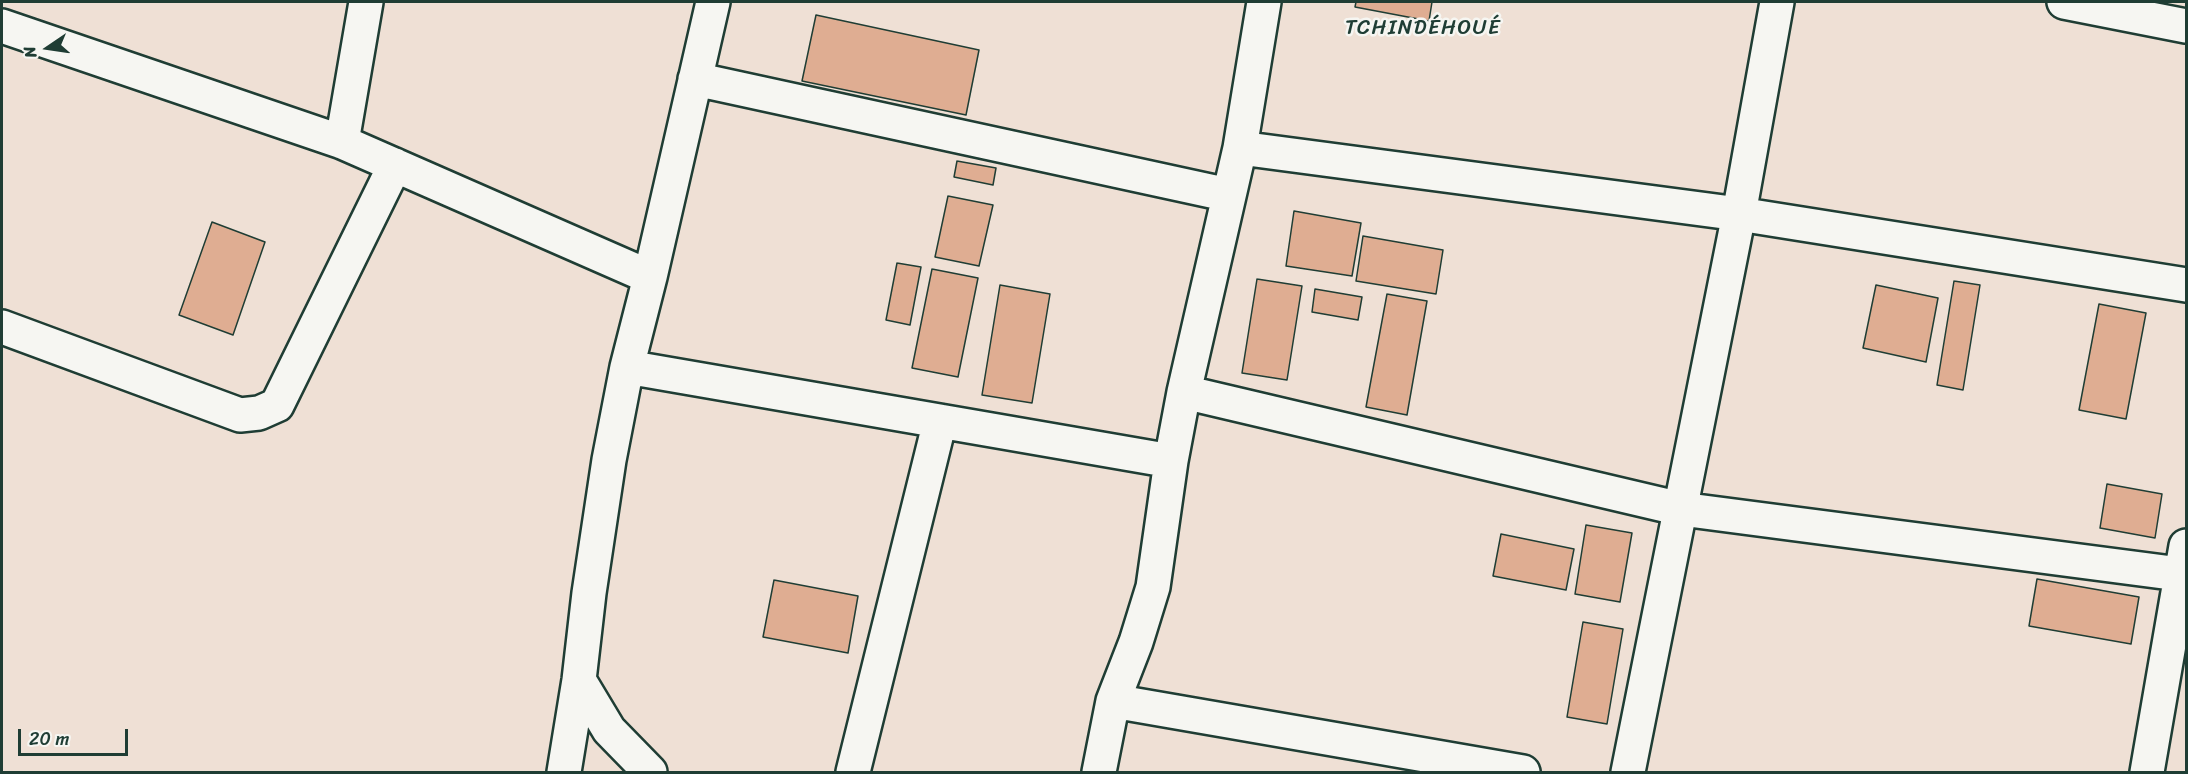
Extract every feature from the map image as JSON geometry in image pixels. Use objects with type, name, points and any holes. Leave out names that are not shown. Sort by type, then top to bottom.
[{"type":"street","points":[[342,142],[366,2]]},
{"type":"street","points":[[564,772],[609,460],[627,366],[650,277],[713,2]]},
{"type":"street","points":[[1099,772],[1113,701],[1136,642],[1153,587],[1171,461],[1184,392],[1240,148],[1264,2]]},
{"type":"street","points":[[1628,772],[1739,214],[1777,2]]},
{"type":"street","points":[[2064,2],[2187,26]]},
{"type":"street","points":[[2,26],[342,142],[650,277]]},
{"type":"street","points":[[695,79],[1229,195]]},
{"type":"street","points":[[1240,148],[1739,214],[2187,285]]},
{"type":"street","points":[[2,327],[240,415],[259,413],[278,405],[395,165]]},
{"type":"street","points":[[627,366],[1171,461]]},
{"type":"street","points":[[1184,392],[1681,509],[2185,565],[2147,772]]},
{"type":"street","points":[[853,772],[940,421]]},
{"type":"street","points":[[579,680],[609,730],[650,772]]},
{"type":"street","points":[[1113,701],[1522,772]]},
{"type":"building","points":[[1356,2],[1432,2],[1429,21],[1355,7]]},
{"type":"building","points":[[816,15],[979,50],[966,115],[802,81]]},
{"type":"building","points":[[957,161],[996,168],[993,185],[954,177]]},
{"type":"building","points":[[948,196],[993,205],[979,266],[935,257]]},
{"type":"building","points":[[1294,211],[1361,223],[1352,276],[1286,266]]},
{"type":"building","points":[[212,222],[265,242],[233,335],[179,315]]},
{"type":"building","points":[[1363,236],[1443,250],[1436,294],[1356,281]]},
{"type":"building","points":[[897,263],[921,267],[910,325],[886,320]]},
{"type":"building","points":[[932,269],[978,278],[958,377],[912,368]]},
{"type":"building","points":[[1257,279],[1302,286],[1287,380],[1242,373]]},
{"type":"building","points":[[1954,281],[1980,285],[1963,390],[1937,385]]},
{"type":"building","points":[[1000,285],[1050,294],[1032,403],[982,395]]},
{"type":"building","points":[[1876,285],[1938,298],[1926,362],[1863,348]]},
{"type":"building","points":[[1315,289],[1362,297],[1358,320],[1312,312]]},
{"type":"building","points":[[1387,294],[1427,301],[1407,415],[1366,407]]},
{"type":"building","points":[[2099,304],[2146,313],[2126,419],[2079,410]]},
{"type":"building","points":[[2107,484],[2162,494],[2155,538],[2100,528]]},
{"type":"building","points":[[1586,525],[1632,533],[1620,602],[1575,594]]},
{"type":"building","points":[[1501,534],[1574,549],[1566,590],[1493,576]]},
{"type":"building","points":[[2037,579],[2139,597],[2131,644],[2029,626]]},
{"type":"building","points":[[774,580],[858,596],[848,653],[763,637]]},
{"type":"building","points":[[1583,622],[1623,629],[1607,724],[1567,717]]},
{"type":"district","name":"TCHINDÉHOUÉ","points":[[1423,29]]}]
